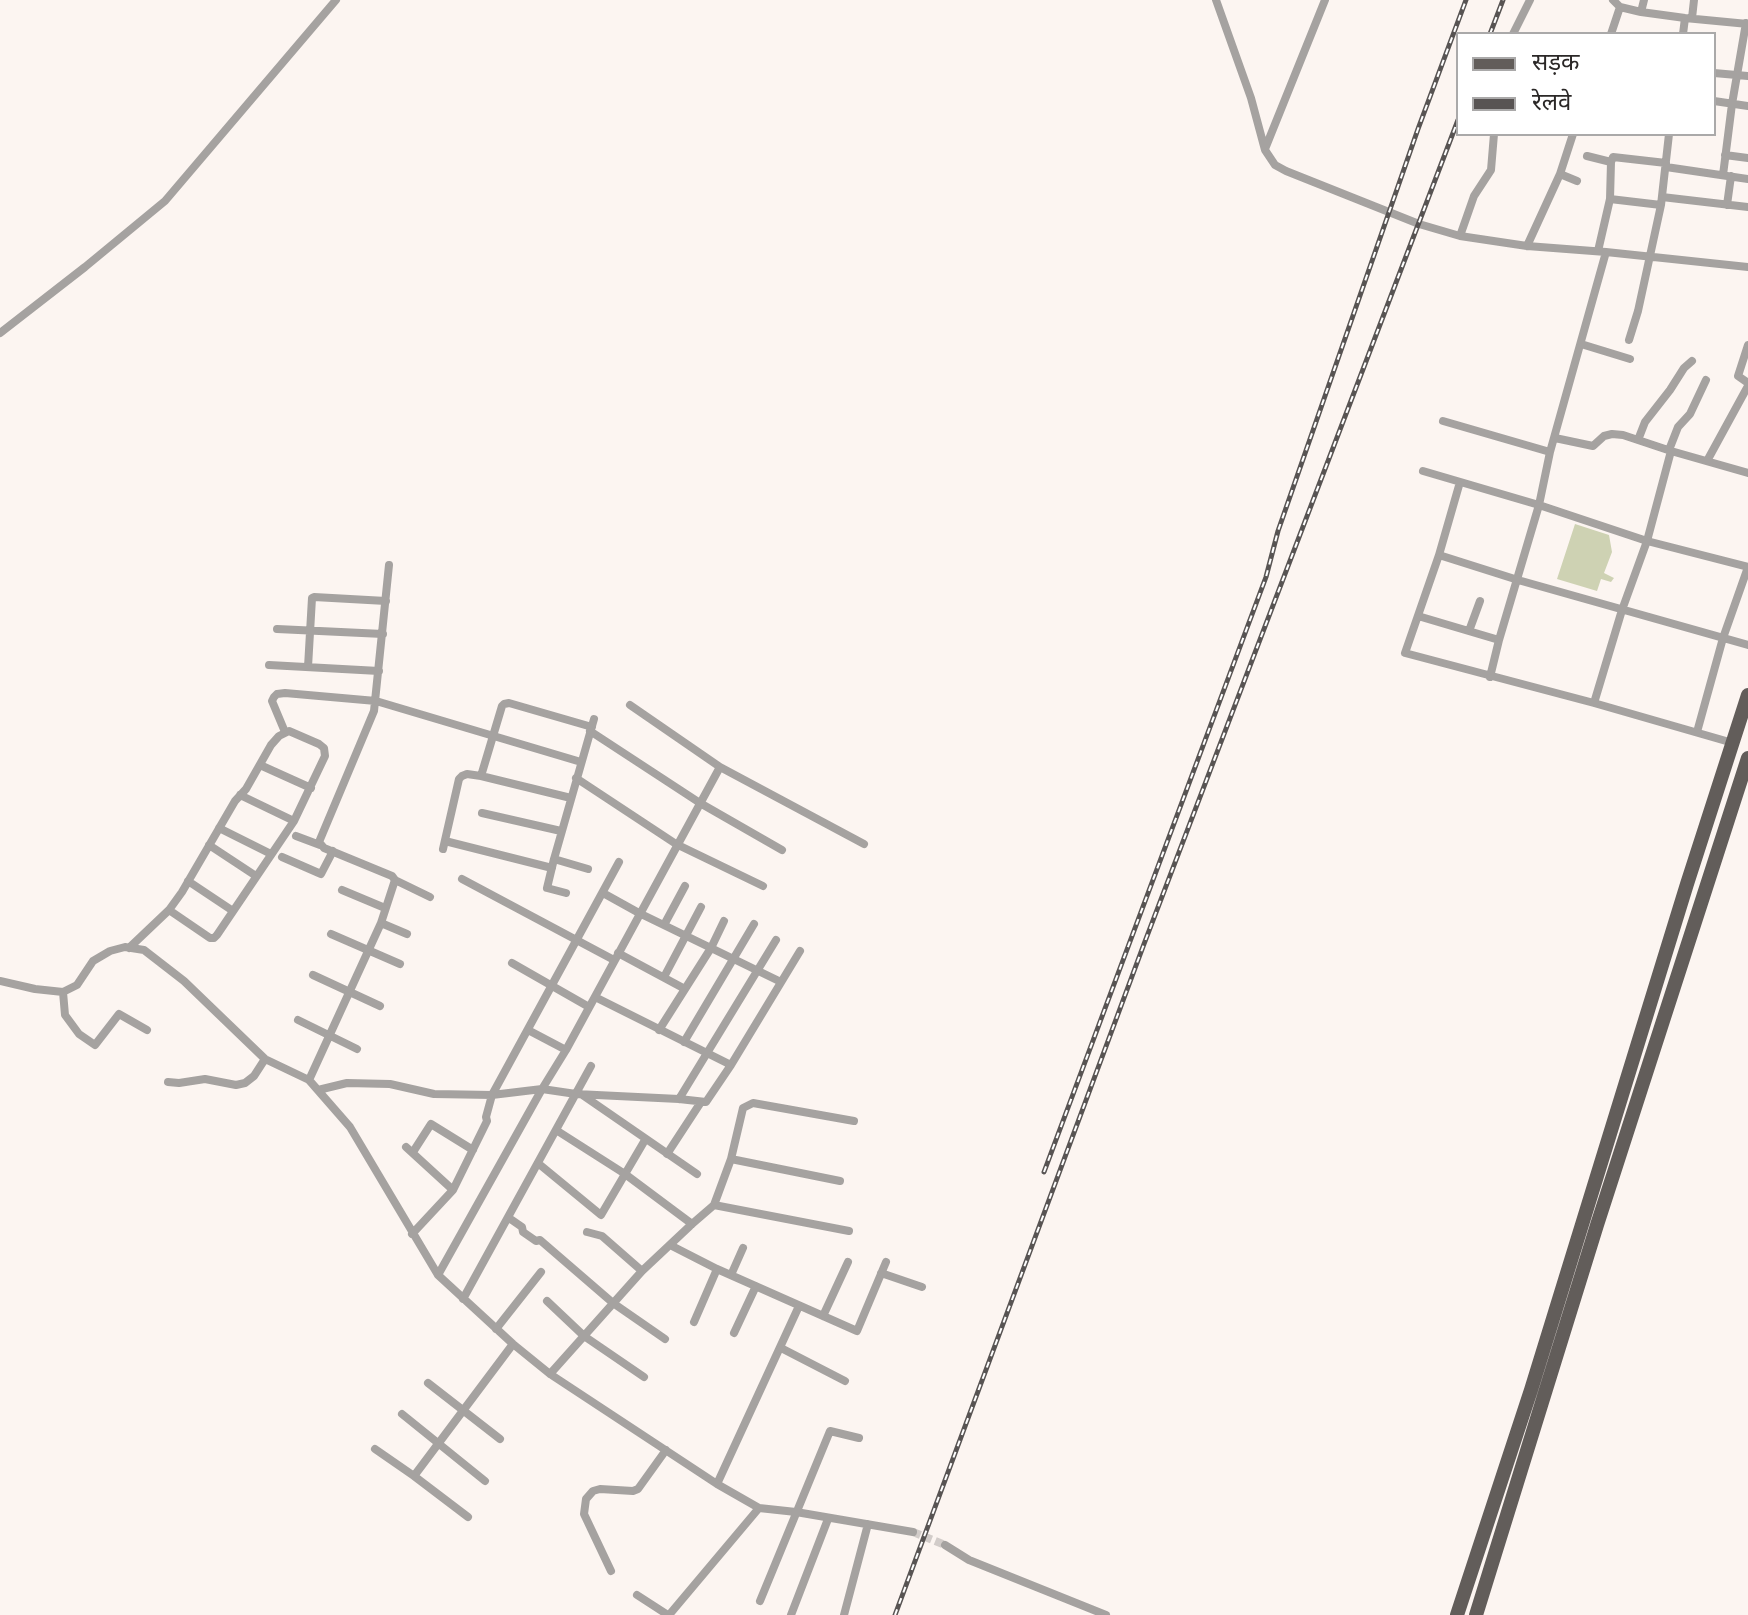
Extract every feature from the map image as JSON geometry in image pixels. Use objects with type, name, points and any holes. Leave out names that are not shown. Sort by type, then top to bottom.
[{"type":"main road","points":[[1476,1615],[1687,884],[1748,695]]},
{"type":"main road","points":[[1457,1615],[1748,758]]},
{"type":"street","points":[[0,333],[165,201],[336,0]]},
{"type":"street","points":[[1216,0],[1251,98],[1265,150],[1275,165],[1298,177],[1419,224],[1460,236],[1527,246],[1748,267]]},
{"type":"street","points":[[1265,150],[1325,0]]},
{"type":"street","points":[[1514,32],[1530,0]]},
{"type":"street","points":[[1613,0],[1620,7],[1641,12],[1747,23],[1725,155],[1727,205]]},
{"type":"street","points":[[1641,12],[1644,0]]},
{"type":"street","points":[[1684,32],[1694,0]]},
{"type":"street","points":[[1612,32],[1620,7]]},
{"type":"street","points":[[1716,73],[1748,76]]},
{"type":"street","points":[[1716,101],[1748,106]]},
{"type":"street","points":[[1460,236],[1474,196],[1491,170],[1494,136]]},
{"type":"street","points":[[1527,246],[1560,174],[1572,136]]},
{"type":"street","points":[[1629,340],[1661,201],[1669,136]]},
{"type":"street","points":[[1725,155],[1748,158]]},
{"type":"street","points":[[1587,156],[1611,162]]},
{"type":"street","points":[[1490,677],[1581,344],[1602,251],[1613,157],[1748,179]]},
{"type":"street","points":[[1560,174],[1577,181]]},
{"type":"street","points":[[1610,199],[1748,207]]},
{"type":"street","points":[[1581,344],[1630,359]]},
{"type":"street","points":[[1707,461],[1748,385],[1738,376],[1748,345]]},
{"type":"street","points":[[1638,440],[1645,422],[1692,361]]},
{"type":"street","points":[[1594,703],[1647,541],[1678,427],[1690,414],[1706,380]]},
{"type":"street","points":[[1443,421],[1550,452]]},
{"type":"street","points":[[1555,438],[1593,446],[1604,436],[1623,435],[1748,473]]},
{"type":"street","points":[[1423,471],[1647,541],[1748,567],[1723,638],[1697,732]]},
{"type":"street","points":[[1460,482],[1405,653],[1733,743]]},
{"type":"street","points":[[1439,555],[1748,645]]},
{"type":"street","points":[[320,845],[321,835],[374,711],[389,565]]},
{"type":"street","points":[[308,667],[311,601],[314,597],[386,601]]},
{"type":"street","points":[[1469,631],[1480,601]]},
{"type":"street","points":[[1418,616],[1499,640]]},
{"type":"street","points":[[277,629],[383,634]]},
{"type":"street","points":[[269,665],[379,671]]},
{"type":"street","points":[[285,732],[272,701],[277,694],[376,701],[581,762]]},
{"type":"street","points":[[481,776],[502,706],[509,703],[592,726],[700,803],[782,850]]},
{"type":"street","points":[[630,705],[720,767],[864,844]]},
{"type":"street","points":[[566,893],[547,888],[592,726]]},
{"type":"street","points":[[129,948],[169,910],[279,736],[289,731],[324,748],[325,756],[294,821],[217,935],[210,938],[169,910]]},
{"type":"street","points":[[260,765],[311,788]]},
{"type":"street","points":[[438,1275],[566,1050],[720,767]]},
{"type":"street","points":[[571,798],[467,774],[459,779],[444,845],[588,869]]},
{"type":"street","points":[[576,778],[676,844],[763,886]]},
{"type":"street","points":[[240,795],[294,821]]},
{"type":"street","points":[[482,813],[561,831]]},
{"type":"street","points":[[219,828],[271,854]]},
{"type":"street","points":[[296,836],[392,876],[430,897]]},
{"type":"street","points":[[209,845],[256,876]]},
{"type":"street","points":[[282,857],[321,874],[333,851]]},
{"type":"street","points":[[412,1234],[453,1190],[487,1121],[492,1095],[619,862]]},
{"type":"street","points":[[462,879],[577,940],[685,989]]},
{"type":"street","points":[[309,1080],[381,923],[395,880]]},
{"type":"street","points":[[188,881],[233,911]]},
{"type":"street","points":[[664,925],[685,886]]},
{"type":"street","points":[[342,890],[385,908]]},
{"type":"street","points":[[603,893],[781,982]]},
{"type":"street","points":[[664,977],[701,907]]},
{"type":"street","points":[[659,1030],[711,948],[724,921]]},
{"type":"street","points":[[381,923],[407,934]]},
{"type":"street","points":[[684,1042],[754,924]]},
{"type":"street","points":[[331,934],[400,964]]},
{"type":"street","points":[[679,1099],[776,940]]},
{"type":"street","points":[[0,981],[63,992],[77,985],[93,961],[110,951],[129,948],[144,950],[176,974],[265,1059],[309,1080],[350,1127],[438,1275],[550,1374],[717,1484],[759,1508],[913,1532]]},
{"type":"street","points":[[318,1090],[347,1083],[390,1084],[434,1094],[492,1095],[542,1089],[706,1102],[800,951]]},
{"type":"street","points":[[512,963],[589,1007]]},
{"type":"street","points":[[313,975],[380,1006]]},
{"type":"street","points":[[63,992],[65,1015],[79,1034],[95,1045],[119,1014],[147,1030]]},
{"type":"street","points":[[595,997],[731,1065]]},
{"type":"street","points":[[298,1020],[357,1049]]},
{"type":"street","points":[[528,1030],[566,1050]]},
{"type":"street","points":[[168,1082],[205,1079],[236,1085],[245,1083],[254,1076],[265,1059]]},
{"type":"street","points":[[463,1299],[591,1066]]},
{"type":"street","points":[[578,1094],[697,1174]]},
{"type":"street","points":[[667,1154],[701,1102]]},
{"type":"street","points":[[550,1374],[642,1271],[714,1205],[731,1159],[743,1108],[747,1104],[854,1121]]},
{"type":"street","points":[[453,1190],[410,1150],[431,1124],[473,1150]]},
{"type":"street","points":[[556,1130],[625,1174],[692,1224]]},
{"type":"street","points":[[539,1164],[601,1215],[645,1140]]},
{"type":"street","points":[[731,1159],[840,1181]]},
{"type":"street","points":[[714,1205],[849,1231]]},
{"type":"street","points":[[509,1218],[522,1227],[523,1232],[536,1241],[540,1240],[613,1303],[665,1339]]},
{"type":"street","points":[[587,1232],[602,1236],[642,1271]]},
{"type":"street","points":[[670,1245],[857,1331],[886,1262]]},
{"type":"street","points":[[731,1275],[743,1248]]},
{"type":"street","points":[[823,1316],[848,1262]]},
{"type":"street","points":[[694,1322],[717,1269]]},
{"type":"street","points":[[496,1329],[541,1272]]},
{"type":"street","points":[[881,1273],[922,1287]]},
{"type":"street","points":[[734,1333],[756,1286]]},
{"type":"street","points":[[547,1301],[584,1336],[644,1377]]},
{"type":"street","points":[[717,1484],[799,1306]]},
{"type":"street","points":[[414,1476],[513,1344]]},
{"type":"street","points":[[781,1348],[845,1381]]},
{"type":"street","points":[[428,1383],[500,1439]]},
{"type":"street","points":[[402,1414],[485,1481]]},
{"type":"street","points":[[760,1601],[830,1431],[859,1438]]},
{"type":"street","points":[[375,1449],[468,1517]]},
{"type":"street","points":[[611,1571],[584,1514],[586,1499],[593,1491],[600,1489],[638,1489],[666,1450]]},
{"type":"street","points":[[637,1595],[668,1615],[759,1508]]},
{"type":"street","points":[[791,1615],[828,1519]]},
{"type":"street","points":[[844,1615],[868,1524]]},
{"type":"street","points":[[945,1545],[969,1560],[1106,1615]]},
{"type":"green space","points":[[1575,524],[1609,535],[1612,552],[1604,573],[1614,578],[1611,582],[1601,579],[1597,591],[1557,579]]},
{"type":"tunnel","points":[[913,1532],[945,1545]]},
{"type":"railway","points":[[1044,1172],[1266,577],[1278,531],[1466,0]]},
{"type":"railway","points":[[1491,32],[1503,0]]},
{"type":"railway","points":[[895,1615],[1144,944],[1456,125]]}]
